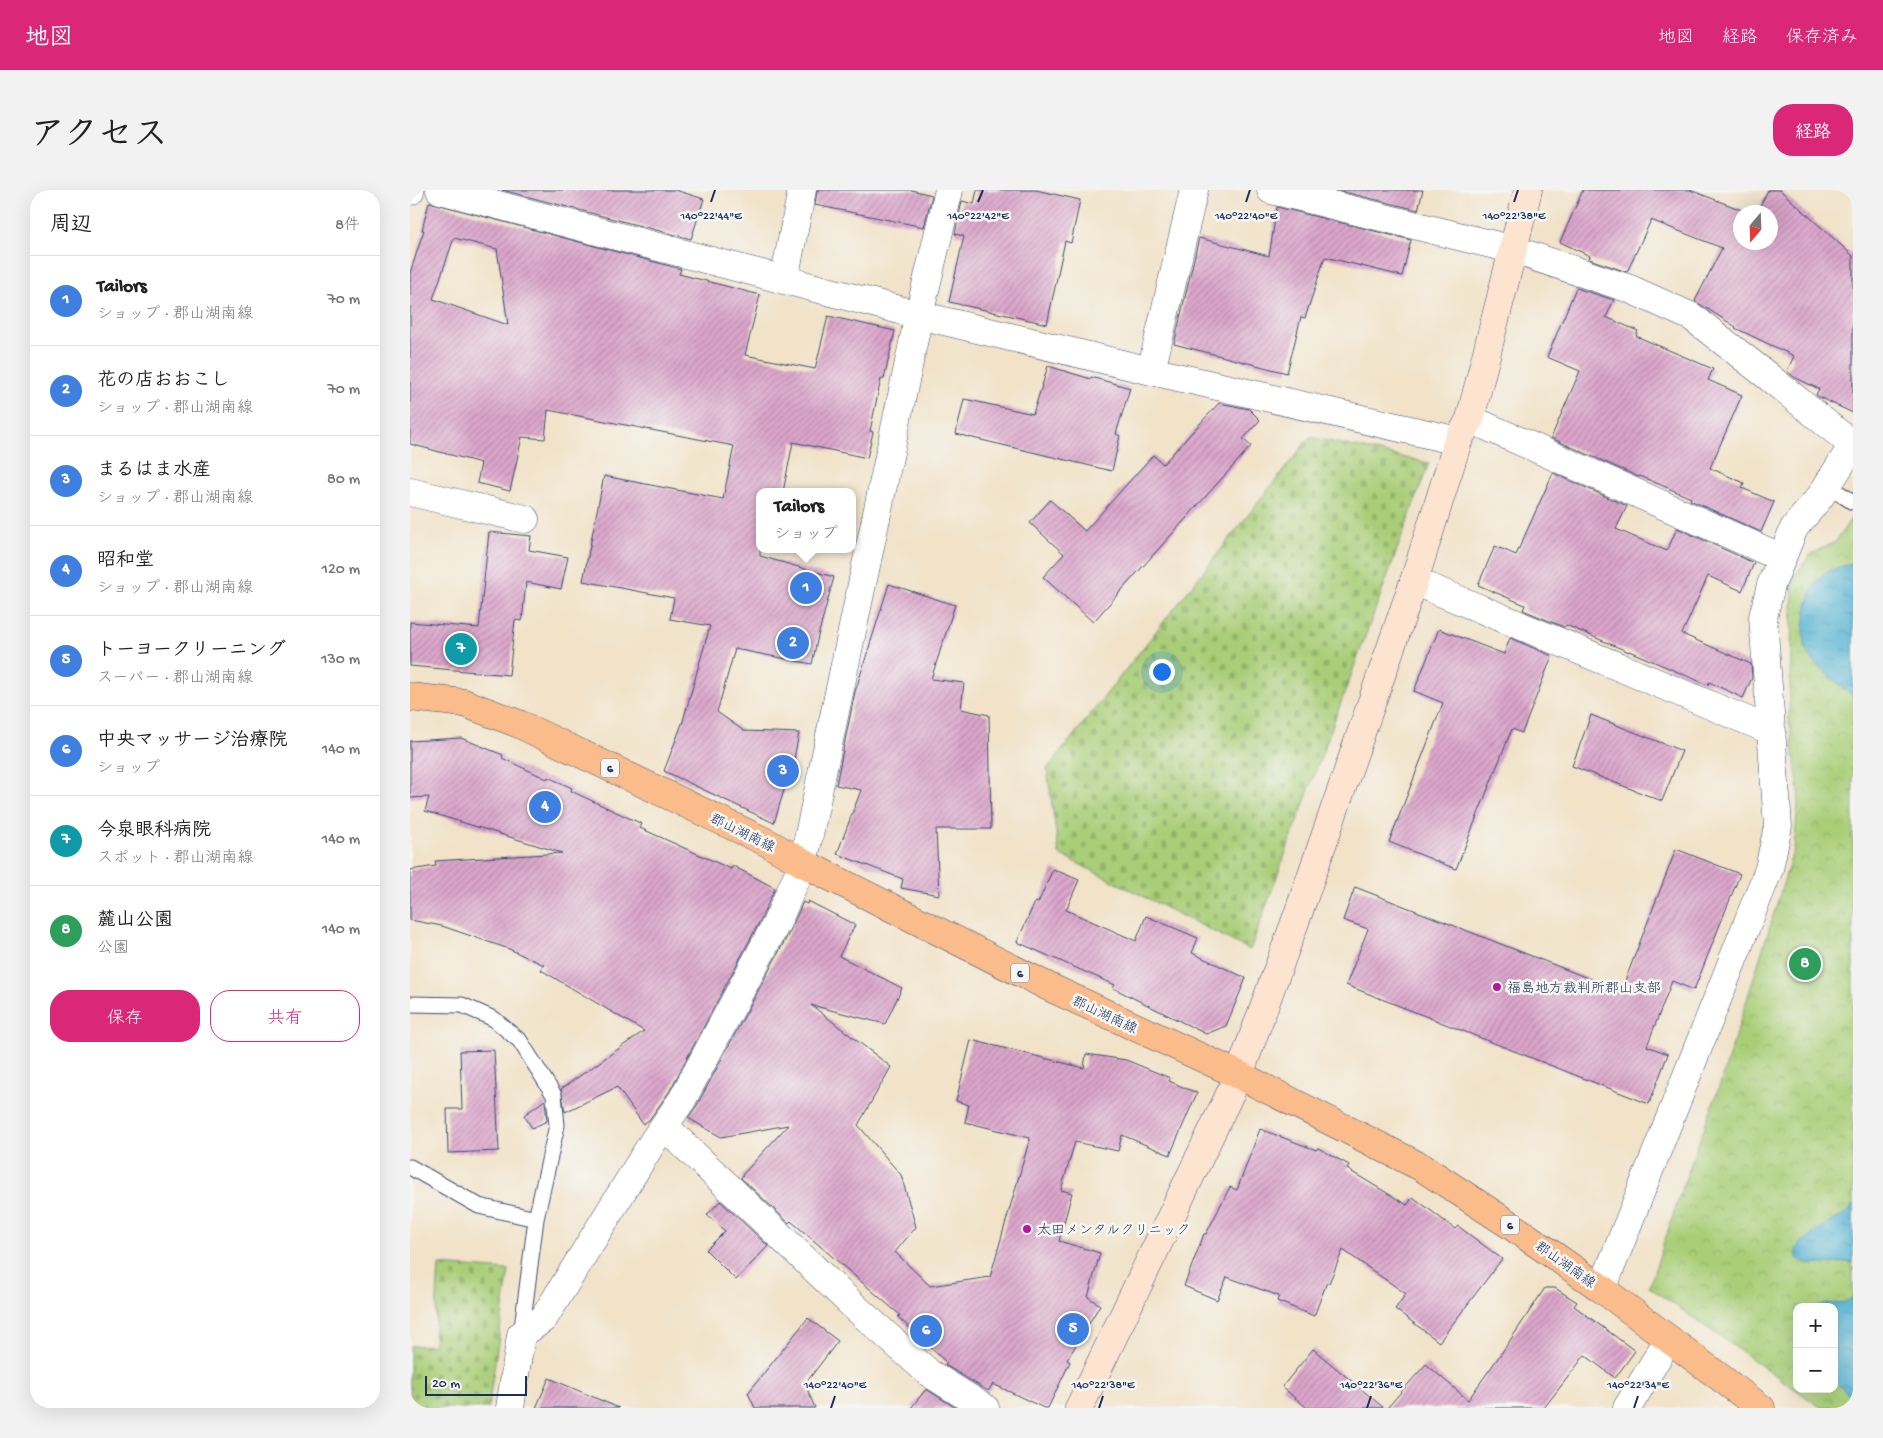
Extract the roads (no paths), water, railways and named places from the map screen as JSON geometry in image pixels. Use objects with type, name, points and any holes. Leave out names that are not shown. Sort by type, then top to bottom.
[{"type":"main road","name":"郡山湖南線","points":[[410,697],[464,703],[519,724],[768,843],[803,863],[1049,987],[1239,1075],[1422,1168],[1510,1225],[1602,1289],[1760,1408]]},
{"type":"street","points":[[440,190],[919,315],[1151,371],[1464,430],[1782,558]]},
{"type":"street","points":[[784,280],[802,190]]},
{"type":"street","points":[[510,1408],[521,1335],[544,1318],[682,1100],[776,924],[803,863],[919,315],[949,190]]},
{"type":"street","points":[[1151,371],[1194,190]]},
{"type":"street","points":[[1271,190],[1512,249],[1630,289],[1692,318],[1853,445],[1828,486],[1794,528],[1771,585],[1763,617],[1778,826],[1769,869],[1602,1289]]},
{"type":"street","points":[[1079,1408],[1239,1075],[1298,914],[1414,581],[1464,430],[1528,190]]},
{"type":"street","points":[[410,492],[525,519]]},
{"type":"street","points":[[1414,581],[1772,731]]},
{"type":"street","points":[[664,1126],[857,1309],[929,1373],[984,1408]]},
{"type":"street","points":[[1627,1408],[1668,1340]]},
{"type":"lane","points":[[1828,486],[1853,502]]},
{"type":"lane","points":[[410,1004],[462,1005],[494,1019],[520,1041],[540,1069],[554,1095],[557,1125],[536,1219],[521,1335]]},
{"type":"lane","points":[[410,1167],[479,1206],[536,1219]]},
{"type":"water","points":[[1852,564],[1853,696],[1825,673],[1810,657],[1804,641],[1807,607],[1818,580],[1821,576],[1837,567]]},
{"type":"water","points":[[1853,1205],[1853,1262],[1810,1265],[1797,1258],[1796,1248],[1816,1231],[1847,1212]]},
{"type":"water","points":[[1853,1298],[1853,1337],[1849,1348],[1853,1355],[1853,1398],[1838,1385],[1838,1303],[1836,1303],[1845,1302]]},
{"type":"place","name":"Tailors","points":[[806,588]]},
{"type":"place","name":"花の店おおこし","points":[[793,643]]},
{"type":"place","name":"今泉眼科病院","points":[[461,649]]},
{"type":"place","name":"まるはま水産","points":[[783,771]]},
{"type":"place","name":"昭和堂","points":[[545,807]]},
{"type":"place","name":"麓山公園","points":[[1805,964]]},
{"type":"place","name":"福島地方裁判所郡山支部","points":[[1497,987]]},
{"type":"place","name":"太田メンタルクリニック","points":[[1027,1229]]},
{"type":"place","name":"トーヨークリーニング","points":[[1073,1329]]},
{"type":"place","name":"中央マッサージ治療院","points":[[926,1331]]}]
